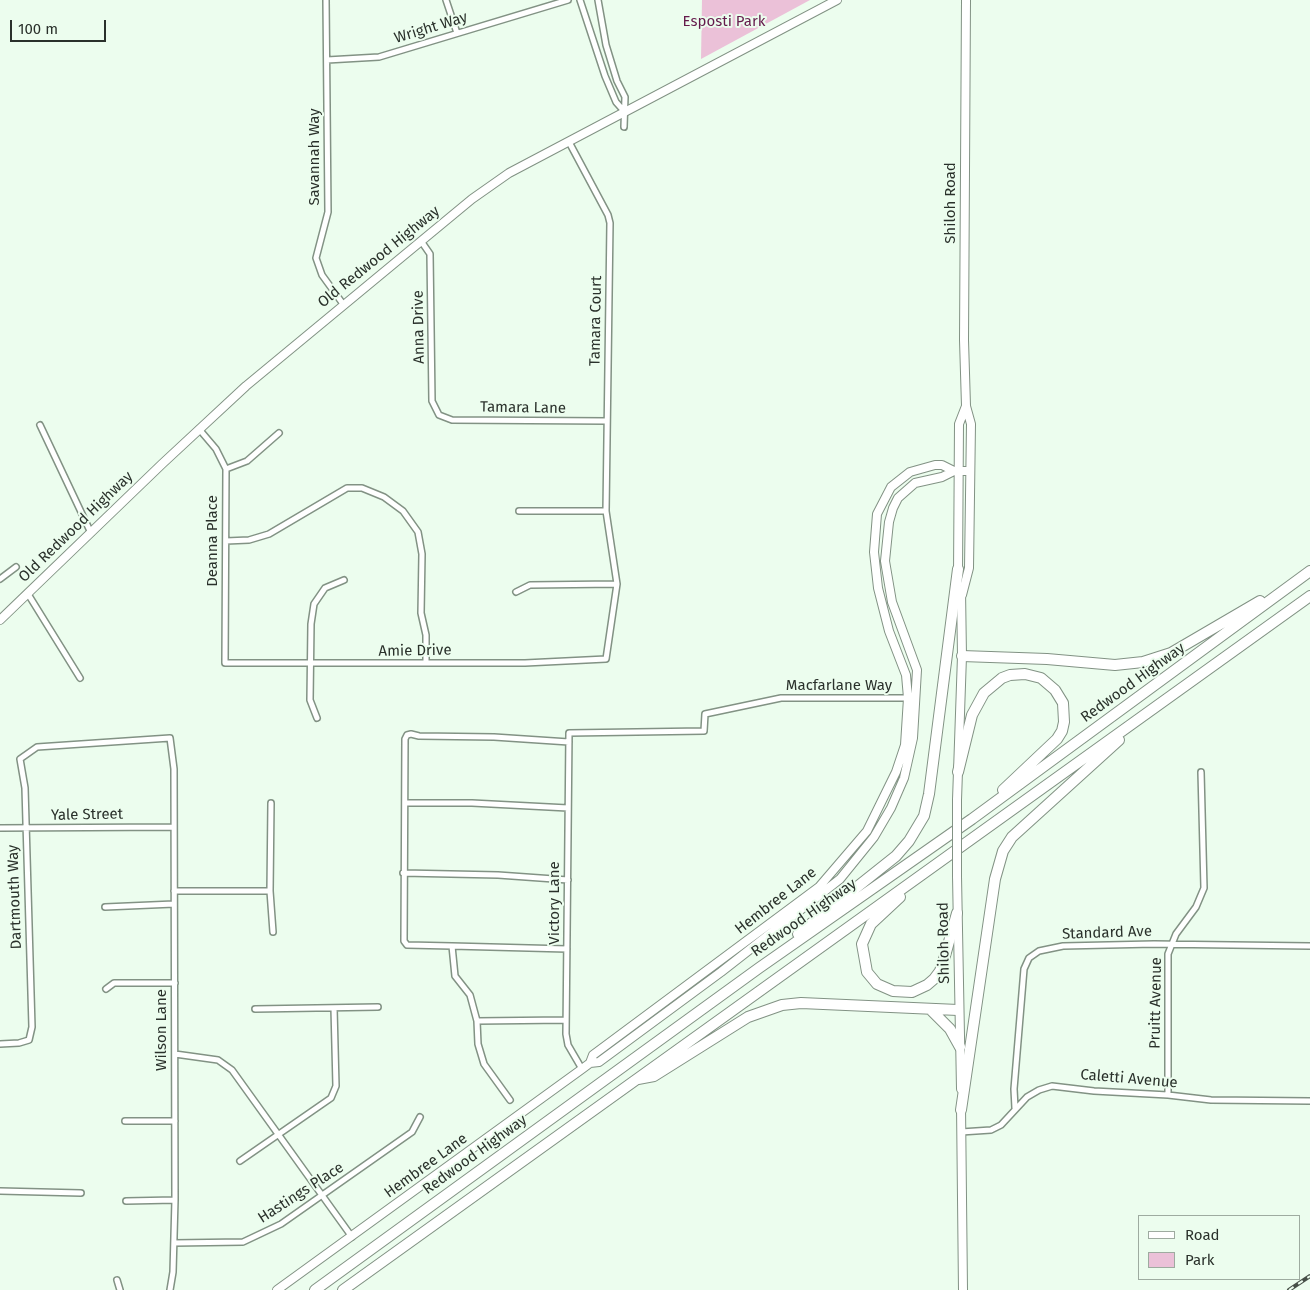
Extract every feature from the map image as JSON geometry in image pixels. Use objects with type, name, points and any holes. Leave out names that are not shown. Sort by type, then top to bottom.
[{"type":"highway","points":[[759,968],[816,918],[896,856],[919,826],[930,794],[958,569]]},
{"type":"highway","points":[[962,656],[1047,659],[1115,665],[1151,660],[1171,653],[1308,573]]},
{"type":"highway","name":"Redwood Highway","points":[[315,1290],[759,968],[972,819],[1308,573]]},
{"type":"highway","points":[[342,1290],[1310,596]]},
{"type":"highway","points":[[958,772],[972,715],[979,699],[990,687],[1006,676],[1024,674],[1041,678],[1055,690],[1062,703],[1064,712],[1062,731],[1057,739],[972,819]]},
{"type":"highway","points":[[961,1110],[995,879],[1003,851],[1012,836],[1156,706]]},
{"type":"highway","points":[[938,864],[876,919],[867,930],[862,951],[867,972],[877,984],[893,991],[912,992],[927,985],[940,971],[957,913]]},
{"type":"highway","points":[[635,1080],[654,1076],[748,1017],[782,1006],[801,1003],[958,1010]]},
{"type":"highway","points":[[930,1009],[950,1028],[960,1047]]},
{"type":"main road","name":"Old Redwood Highway","points":[[3,618],[199,429],[343,304],[499,180],[624,111],[720,63],[837,0]]},
{"type":"main road","name":"Shiloh Road","points":[[962,595],[969,568],[971,424],[966,406],[964,320],[966,0]]},
{"type":"main road","name":"Shiloh Road","points":[[963,1290],[957,913],[957,800],[962,595],[958,569],[957,471],[959,424],[966,406]]},
{"type":"main road","name":"Hembree Lane","points":[[912,698],[906,675],[888,631],[878,588],[874,552],[877,514],[891,487],[910,472],[935,465],[942,465],[957,471],[970,471]]},
{"type":"main road","name":"Hembree Lane","points":[[277,1290],[590,1063],[599,1062],[721,972],[840,879],[874,837],[900,785],[913,738],[912,698],[917,670],[892,602],[885,561],[888,522],[898,498],[915,482],[942,477],[957,471]]},
{"type":"main road","points":[[878,588],[885,597],[893,626],[902,633]]},
{"type":"street","name":"Savannah Way","points":[[326,0],[328,212],[316,258],[322,275],[343,304]]},
{"type":"street","points":[[446,0],[457,33]]},
{"type":"street","name":"Wright Way","points":[[328,60],[379,57],[568,0]]},
{"type":"street","points":[[580,0],[605,76],[616,102],[624,111]]},
{"type":"street","points":[[598,0],[606,44],[617,81],[625,97],[624,127]]},
{"type":"street","name":"Tamara Court","points":[[569,142],[610,222],[606,511],[617,584],[606,659]]},
{"type":"street","name":"Anna Drive","points":[[421,241],[430,254],[432,401],[439,414]]},
{"type":"street","name":"Tamara Lane","points":[[439,414],[452,420],[607,421]]},
{"type":"street","points":[[40,425],[91,533]]},
{"type":"street","name":"Deanna Place","points":[[199,429],[216,449],[226,469],[225,663]]},
{"type":"street","points":[[226,469],[247,461],[279,432]]},
{"type":"street","points":[[226,540],[249,540],[268,534],[347,488],[362,488],[384,497],[403,511],[418,532],[422,554],[422,613],[426,635],[426,663]]},
{"type":"street","points":[[518,511],[606,511]]},
{"type":"street","points":[[0,579],[16,568]]},
{"type":"street","points":[[317,718],[310,700],[311,624],[314,604],[325,588],[344,580]]},
{"type":"street","points":[[516,592],[530,585],[617,584]]},
{"type":"street","points":[[28,594],[80,678]]},
{"type":"street","points":[[0,608],[3,618]]},
{"type":"street","name":"Amie Drive","points":[[225,663],[525,662],[606,659]]},
{"type":"street","name":"Macfarlane Way","points":[[569,733],[704,731],[705,714],[781,698],[912,698]]},
{"type":"street","name":"Victory Lane","points":[[569,733],[566,1020],[568,1045],[582,1069]]},
{"type":"street","points":[[567,949],[407,945],[404,941],[404,744],[406,735],[411,734],[418,736],[494,737],[526,741],[569,742]]},
{"type":"street","name":"Dartmouth Way","points":[[0,1044],[19,1044],[29,1040],[32,1027],[26,828],[20,759],[36,747],[170,738],[174,769]]},
{"type":"street","name":"Wilson Lane","points":[[170,1290],[175,1200],[174,769]]},
{"type":"street","name":"Pruitt Avenue","points":[[1168,1095],[1168,966],[1172,944],[1196,908],[1204,888],[1201,772]]},
{"type":"street","points":[[271,803],[270,891],[273,932]]},
{"type":"street","points":[[404,803],[472,803],[568,808]]},
{"type":"street","name":"Yale Street","points":[[0,828],[174,827]]},
{"type":"street","points":[[403,873],[498,874],[568,880]]},
{"type":"street","points":[[174,891],[270,891]]},
{"type":"street","points":[[105,906],[174,904]]},
{"type":"street","name":"Standard Ave","points":[[1015,1108],[1014,1089],[1024,969],[1030,958],[1039,951],[1063,946],[1172,944],[1310,946]]},
{"type":"street","points":[[452,946],[454,976],[470,995],[477,1021],[478,1044],[484,1064],[510,1100]]},
{"type":"street","points":[[106,989],[114,984],[174,983]]},
{"type":"street","points":[[255,1009],[378,1007]]},
{"type":"street","points":[[240,1161],[331,1098],[336,1086],[334,1008]]},
{"type":"street","points":[[477,1021],[566,1020]]},
{"type":"street","points":[[174,1054],[218,1060],[232,1070],[352,1237]]},
{"type":"street","name":"Caletti Avenue","points":[[961,1132],[991,1130],[1001,1125],[1015,1108],[1039,1090],[1052,1086],[1211,1100],[1310,1102]]},
{"type":"street","name":"Hastings Place","points":[[174,1243],[243,1242],[281,1224],[412,1132],[420,1117]]},
{"type":"street","points":[[125,1121],[174,1121]]},
{"type":"street","points":[[0,1191],[81,1193]]},
{"type":"street","points":[[126,1201],[175,1200]]},
{"type":"street","points":[[117,1280],[120,1290]]},
{"type":"green space","name":"Esposti Park","points":[[702,0],[810,0],[701,59]]},
{"type":"railway","points":[[1289,1290],[1310,1276]]}]
